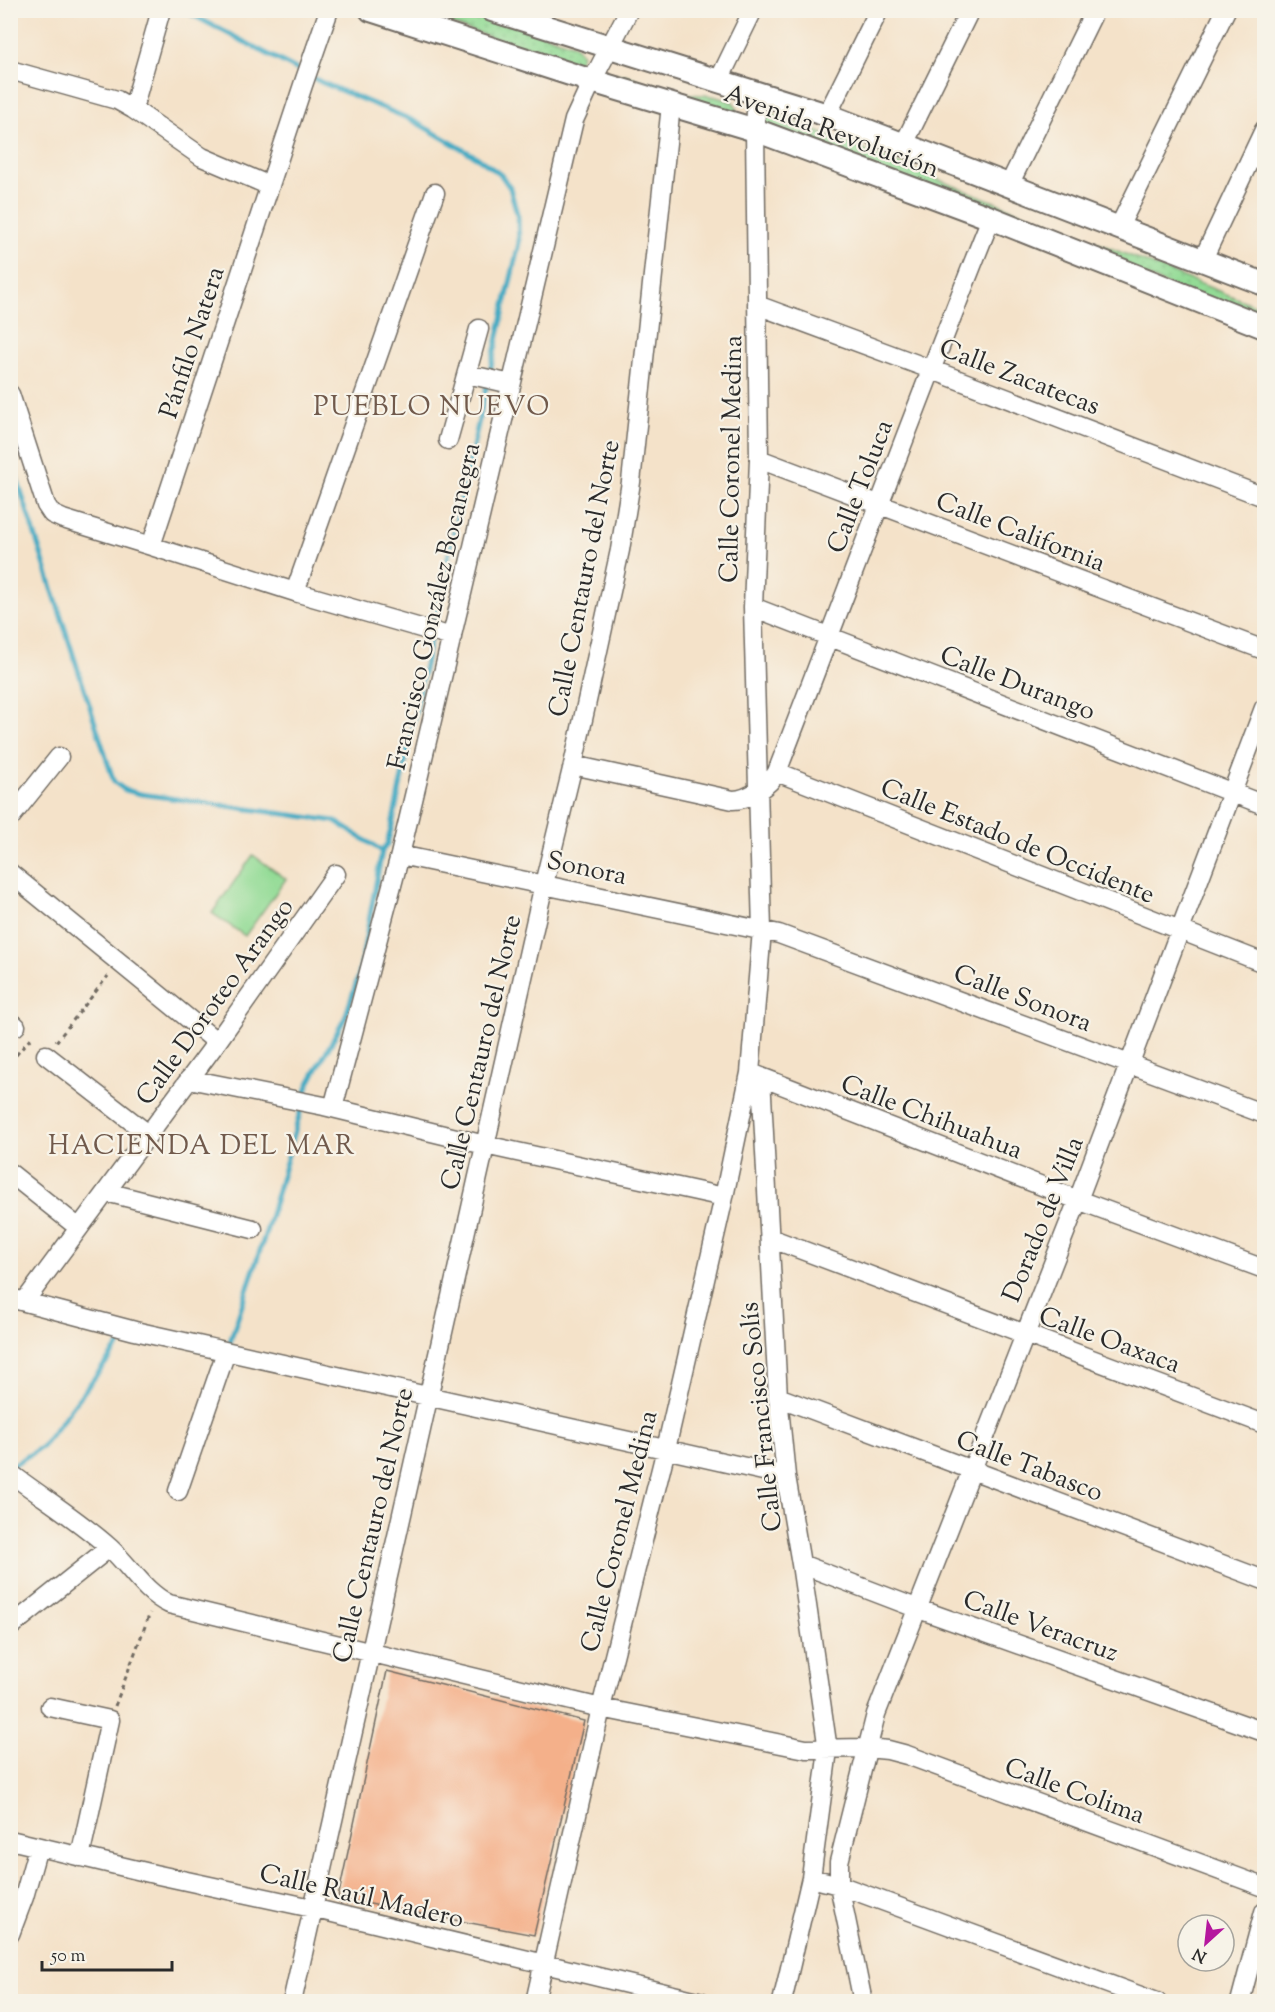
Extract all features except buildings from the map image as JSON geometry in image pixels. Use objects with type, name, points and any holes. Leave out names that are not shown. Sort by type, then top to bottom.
[{"type":"street","points":[[133,109],[161,10]]},
{"type":"street","name":"Pánfilo Natera","points":[[151,546],[329,10]]},
{"type":"street","name":"Avenida Revolución","points":[[371,10],[592,81],[755,130],[991,218],[1264,327]]},
{"type":"street","name":"Francisco González Bocanegra","points":[[329,1107],[400,855],[437,633],[511,384],[574,120],[629,10]]},
{"type":"street","points":[[719,80],[753,10]]},
{"type":"street","points":[[827,115],[879,10]]},
{"type":"street","points":[[904,144],[970,10]]},
{"type":"street","points":[[1009,185],[1095,10]]},
{"type":"street","points":[[1119,227],[1227,10]]},
{"type":"street","name":"Avenida Revolución","points":[[498,12],[827,115],[1264,284]]},
{"type":"street","points":[[10,70],[117,100],[202,156],[270,186]]},
{"type":"street","name":"Calle Coronel Medina","points":[[536,2001],[601,1708],[666,1449],[724,1197],[755,1075],[762,930],[753,607],[759,459],[755,130],[757,92]]},
{"type":"street","name":"Calle Centauro del Norte","points":[[292,2001],[615,571],[631,482],[671,105]]},
{"type":"street","points":[[1203,259],[1264,130]]},
{"type":"street","points":[[295,592],[435,193]]},
{"type":"street","name":"Calle Toluca","points":[[777,772],[930,369],[991,218]]},
{"type":"street","name":"Calle Zacatecas","points":[[757,305],[1264,497]]},
{"type":"street","points":[[448,440],[479,329]]},
{"type":"street","points":[[466,374],[511,384]]},
{"type":"street","points":[[10,394],[46,505],[52,514],[295,592],[437,633]]},
{"type":"street","name":"Calle California","points":[[759,459],[1264,650]]},
{"type":"street","name":"Calle Durango","points":[[753,607],[1264,805]]},
{"type":"street","name":"Dorado de Villa","points":[[867,1748],[876,1714],[916,1608],[1078,1200],[1264,708]]},
{"type":"street","points":[[10,818],[59,757]]},
{"type":"street","points":[[573,765],[733,800],[745,798],[774,778],[777,772]]},
{"type":"street","name":"Calle Estado de Occidente","points":[[777,772],[1180,932],[1264,963]]},
{"type":"street","name":"Sonora","points":[[400,855],[762,930]]},
{"type":"street","points":[[10,873],[217,1042]]},
{"type":"street","name":"Calle Doroteo Arango","points":[[18,1299],[79,1228],[106,1192],[217,1042],[336,874]]},
{"type":"street","name":"Calle Sonora","points":[[762,930],[802,942],[1264,1114]]},
{"type":"street","points":[[46,1055],[148,1134]]},
{"type":"street","name":"Calle Chihuahua","points":[[755,1075],[1264,1269]]},
{"type":"street","name":"Calle Francisco Solís","points":[[755,1075],[770,1238],[778,1397],[786,1476],[828,1750],[811,1878],[782,2001]]},
{"type":"street","points":[[189,1079],[329,1107],[485,1145],[724,1197]]},
{"type":"street","points":[[10,1173],[79,1228]]},
{"type":"street","points":[[106,1192],[253,1229]]},
{"type":"street","name":"Calle Oaxaca","points":[[770,1238],[1264,1424]]},
{"type":"street","points":[[18,1299],[115,1326],[226,1352],[786,1476]]},
{"type":"street","points":[[178,1491],[226,1352]]},
{"type":"street","name":"Calle Tabasco","points":[[778,1397],[1264,1580]]},
{"type":"street","points":[[14,1481],[110,1548],[156,1598]]},
{"type":"street","points":[[10,1627],[110,1548]]},
{"type":"street","name":"Calle Veracruz","points":[[801,1564],[916,1608],[1264,1732]]},
{"type":"street","name":"Calle Colima","points":[[156,1598],[187,1610],[601,1708],[806,1749],[888,1750],[907,1755],[1264,1887]]},
{"type":"street","points":[[50,1707],[110,1720],[80,1857]]},
{"type":"street","points":[[863,2001],[839,1885],[839,1862],[867,1748]]},
{"type":"street","name":"Calle Raúl Madero","points":[[10,1840],[312,1908],[543,1965],[702,2001]]},
{"type":"street","points":[[10,1934],[24,1897],[38,1847]]},
{"type":"street","points":[[811,1878],[839,1885],[1157,2001]]},
{"type":"street","points":[[1240,2001],[1264,1912]]},
{"type":"path","points":[[46,1055],[119,962]]},
{"type":"path","points":[[10,1062],[32,1037],[14,1024]]},
{"type":"path","points":[[110,1720],[156,1598]]},
{"type":"green space","points":[[410,11],[476,11],[574,45],[582,54],[576,64]]},
{"type":"green space","points":[[617,75],[627,75],[656,88],[678,93],[713,96],[733,102],[737,113],[620,84]]},
{"type":"green space","points":[[764,113],[773,114],[1264,309],[1264,323],[766,126]]},
{"type":"green space","points":[[253,855],[286,879],[245,936],[212,913]]},
{"type":"waterway","points":[[183,10],[323,83],[412,120],[478,158],[501,175],[510,188],[518,217],[519,243],[439,597],[393,821],[387,844],[382,851]]},
{"type":"waterway","points":[[10,457],[114,782],[125,790],[141,794],[335,821],[382,851],[359,975],[345,1018],[308,1085],[266,1232],[228,1348]]},
{"type":"waterway","points":[[10,1467],[42,1447],[129,1332]]},
{"type":"district","name":"PUEBLO NUEVO","points":[[432,406]]},
{"type":"district","name":"HACIENDA DEL MAR","points":[[202,1145]]}]
